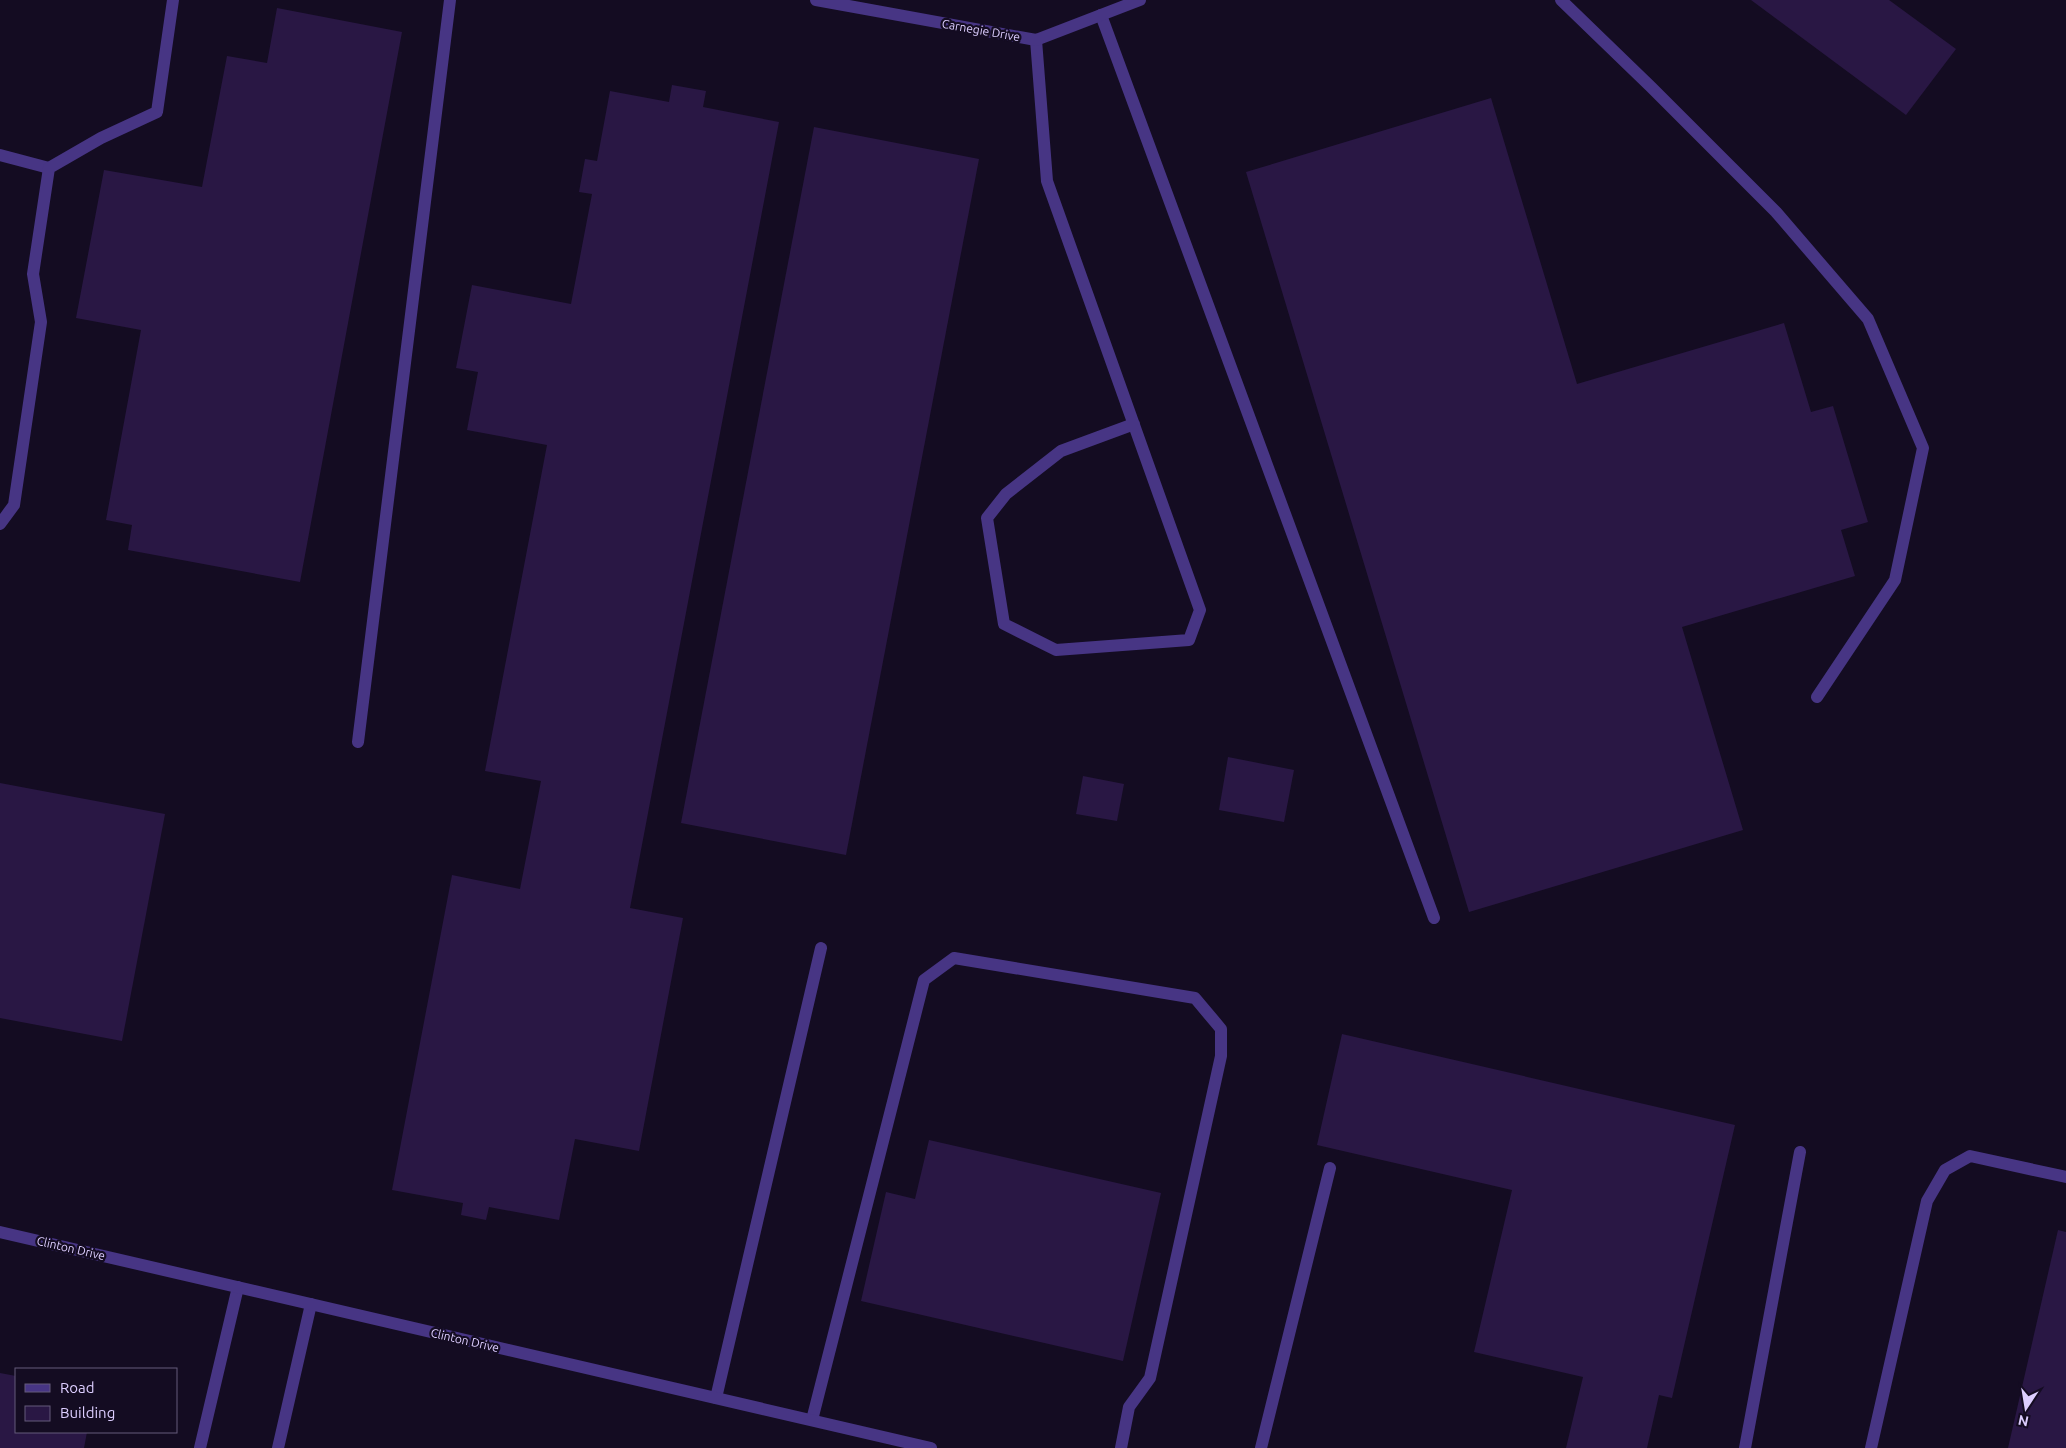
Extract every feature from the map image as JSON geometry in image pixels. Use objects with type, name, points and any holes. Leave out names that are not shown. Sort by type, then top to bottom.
[{"type":"street","points":[[0,155],[49,168],[101,138],[157,112],[173,0]]},
{"type":"street","points":[[358,742],[450,0]]},
{"type":"street","name":"Carnegie Drive","points":[[816,0],[1036,40],[1140,0]]},
{"type":"street","points":[[1560,0],[1651,87],[1776,212],[1868,319],[1923,448],[1895,580],[1817,697]]},
{"type":"street","points":[[1101,15],[1434,918]]},
{"type":"street","points":[[1036,40],[1048,181],[1200,610],[1189,640],[1056,650],[1004,624],[987,518],[1006,494],[1061,452],[1134,424]]},
{"type":"street","points":[[0,524],[14,505],[41,322],[34,274],[49,168]]},
{"type":"street","points":[[716,1398],[821,948]]},
{"type":"street","points":[[812,1420],[924,980],[954,958],[1194,998],[1221,1029],[1221,1056],[1150,1378],[1129,1408],[1121,1448]]},
{"type":"street","points":[[1745,1448],[1800,1152]]},
{"type":"street","points":[[1872,1448],[1927,1201],[1945,1170],[1970,1156],[2066,1176]]},
{"type":"street","points":[[1261,1448],[1330,1168]]},
{"type":"street","name":"Clinton Drive","points":[[0,1232],[931,1448]]},
{"type":"street","points":[[200,1448],[238,1287]]},
{"type":"street","points":[[278,1448],[311,1304]]},
{"type":"building","points":[[1751,0],[1889,0],[1956,49],[1906,115]]},
{"type":"building","points":[[277,8],[402,32],[300,582],[128,550],[132,525],[106,520],[141,330],[76,318],[104,170],[202,187],[227,56],[267,63]]},
{"type":"building","points":[[672,85],[706,91],[703,107],[779,122],[630,908],[683,918],[639,1151],[575,1139],[559,1220],[489,1207],[486,1220],[461,1215],[463,1203],[392,1190],[452,875],[520,889],[541,781],[485,771],[547,445],[467,430],[478,372],[456,368],[472,285],[571,304],[592,194],[579,192],[585,159],[597,161],[610,91],[669,102]]},
{"type":"building","points":[[1491,98],[1577,384],[1784,323],[1811,412],[1833,406],[1868,522],[1841,530],[1855,576],[1682,627],[1743,830],[1469,912],[1246,172]]},
{"type":"building","points":[[814,127],[979,159],[846,855],[681,823]]},
{"type":"building","points":[[1228,757],[1294,770],[1284,822],[1219,810]]},
{"type":"building","points":[[1083,776],[1124,784],[1117,821],[1076,814]]},
{"type":"building","points":[[0,783],[165,814],[122,1041],[0,1018]]},
{"type":"building","points":[[1342,1034],[1735,1125],[1672,1398],[1659,1395],[1647,1448],[1566,1448],[1583,1377],[1474,1352],[1512,1190],[1317,1145]]},
{"type":"building","points":[[929,1140],[1161,1193],[1123,1361],[861,1301],[886,1192],[915,1199]]},
{"type":"building","points":[[2058,1230],[2066,1232],[2066,1448],[2008,1448]]},
{"type":"building","points":[[0,1373],[15,1376],[15,1433],[87,1433],[84,1448],[0,1448]]}]
